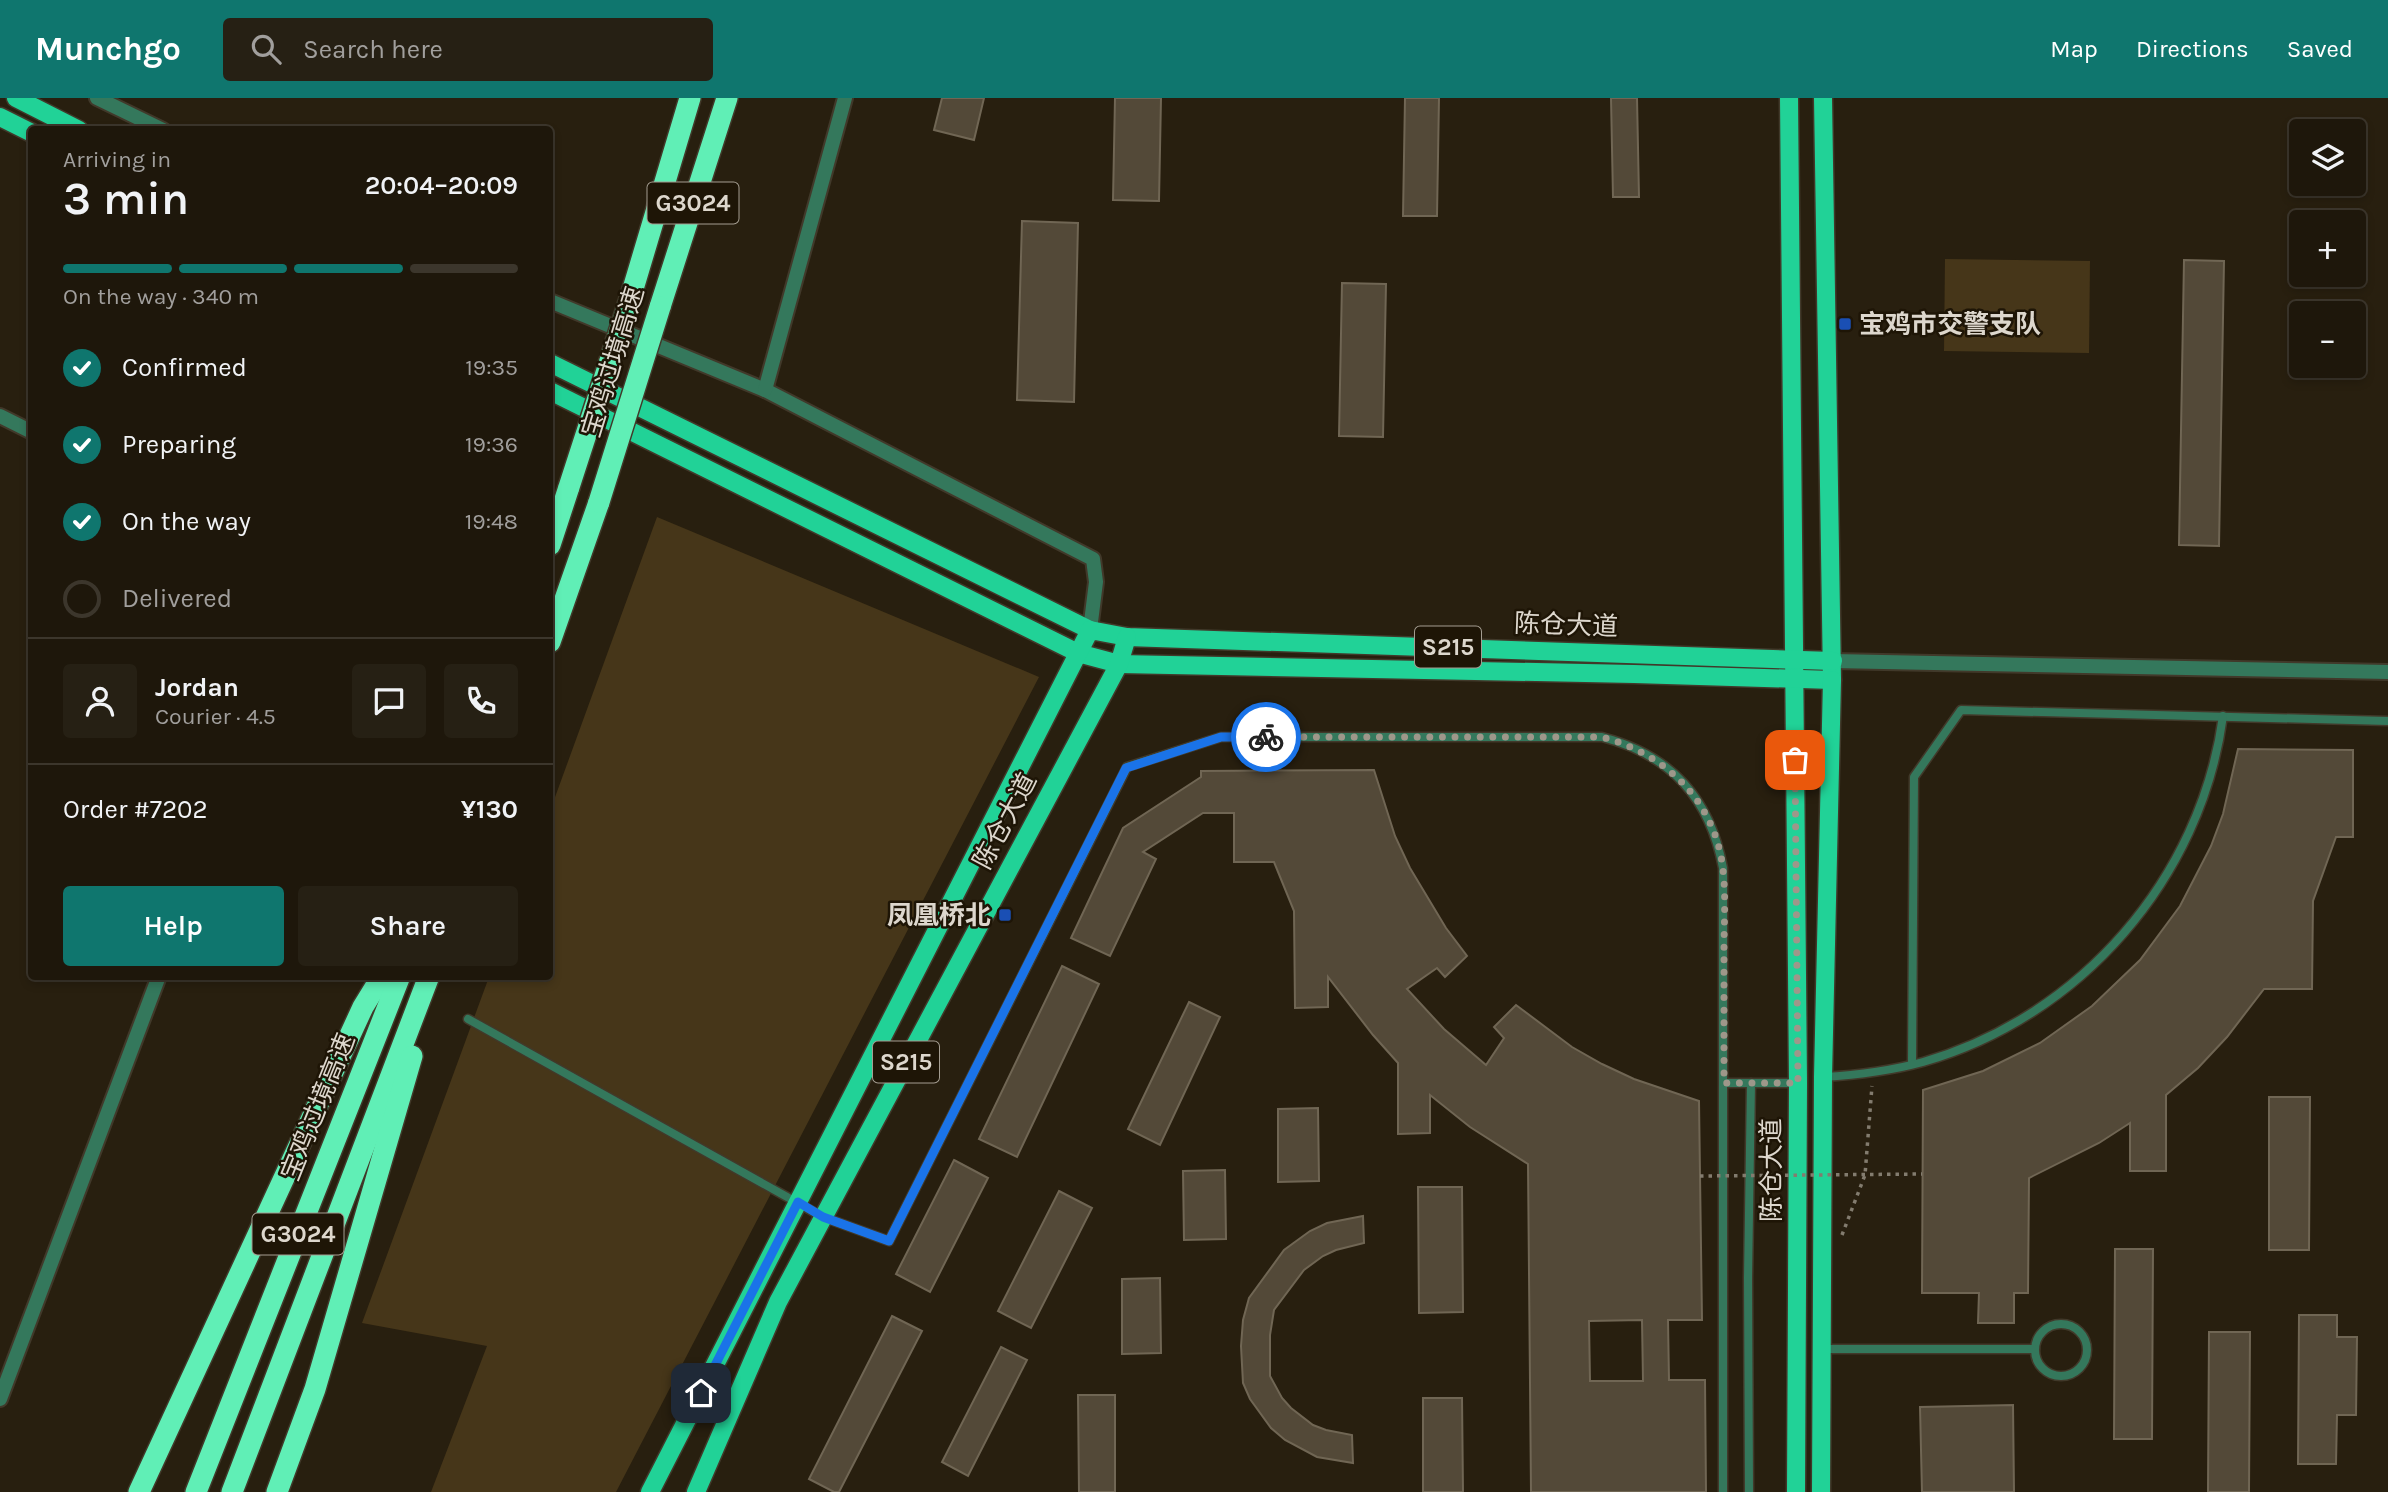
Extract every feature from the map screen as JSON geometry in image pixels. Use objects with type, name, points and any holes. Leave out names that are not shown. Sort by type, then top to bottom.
[{"type":"highway","name":"宝鸡过境高速","points":[[553,536],[630,299],[690,98]]},
{"type":"highway","name":"宝鸡过境高速","points":[[553,633],[599,502],[727,98]]},
{"type":"highway","points":[[139,1492],[363,1007],[380,980]]},
{"type":"highway","name":"宝鸡过境高速","points":[[196,1492],[398,980]]},
{"type":"highway","name":"G3024","points":[[232,1492],[427,980]]},
{"type":"highway","points":[[277,1492],[315,1389],[435,980]]},
{"type":"main road","points":[[16,98],[71,126]]},
{"type":"main road","name":"陈仓大道","points":[[1788,98],[1798,1083],[1796,1492]]},
{"type":"main road","name":"陈仓大道","points":[[1821,1492],[1823,1077],[1833,661],[1823,98]]},
{"type":"main road","points":[[0,117],[28,131]]},
{"type":"main road","name":"陈仓大道","points":[[553,364],[1090,631],[1127,636],[1833,661]]},
{"type":"main road","points":[[553,392],[1078,653],[1119,664]]},
{"type":"main road","points":[[650,1492],[1090,631]]},
{"type":"main road","name":"陈仓大道","points":[[696,1492],[778,1302],[1119,664],[1127,636]]},
{"type":"main road","name":"陈仓大道","points":[[1119,664],[1832,681]]},
{"type":"street","points":[[97,98],[155,126]]},
{"type":"street","points":[[765,390],[845,98]]},
{"type":"street","points":[[553,302],[765,390],[1093,559],[1096,582],[1090,631]]},
{"type":"street","points":[[0,416],[28,430]]},
{"type":"street","points":[[1833,661],[2388,672]]},
{"type":"street","points":[[0,1399],[157,980]]},
{"type":"lane","points":[[1912,1064],[1914,777],[1961,710],[2388,720]]},
{"type":"lane","points":[[1823,1077],[1874,1072],[1956,1051],[2017,1022],[2073,983],[2125,933],[2154,895],[2185,843],[2210,776],[2223,716]]},
{"type":"lane","points":[[468,1019],[823,1217],[889,1241],[1126,768],[1221,737],[1602,737],[1623,742],[1659,761],[1675,774],[1703,808],[1719,847],[1724,890],[1723,1492]]},
{"type":"lane","points":[[1724,1083],[1798,1083]]},
{"type":"lane","points":[[1749,1492],[1751,1083]]},
{"type":"lane","points":[[2056,1324],[2065,1324],[2081,1333],[2087,1350],[2080,1366],[2065,1375],[2047,1372],[2041,1366],[2035,1349],[2041,1333],[2056,1324]]},
{"type":"lane","points":[[1822,1349],[2035,1349]]},
{"type":"path","points":[[1841,1236],[1865,1175],[1874,1072]]},
{"type":"path","points":[[1700,1176],[1922,1174]]},
{"type":"shaded area","points":[[1945,259],[2090,261],[2089,353],[1944,351]]},
{"type":"shaded area","points":[[657,517],[1039,677],[616,1492],[431,1492],[487,1346],[362,1323],[488,980],[553,980],[553,803]]},
{"type":"building","points":[[942,98],[984,98],[974,140],[934,130]]},
{"type":"building","points":[[1115,98],[1161,98],[1159,201],[1113,200]]},
{"type":"building","points":[[1405,98],[1439,98],[1437,216],[1403,216]]},
{"type":"building","points":[[1611,98],[1637,98],[1639,197],[1613,197]]},
{"type":"building","points":[[1022,221],[1078,223],[1074,402],[1017,400]]},
{"type":"building","points":[[2184,260],[2224,261],[2219,546],[2179,545]]},
{"type":"building","points":[[1342,283],[1386,284],[1383,437],[1339,436]]},
{"type":"building","points":[[2238,749],[2353,750],[2353,837],[2336,837],[2313,901],[2312,989],[2264,989],[2227,1037],[2198,1068],[2166,1095],[2166,1171],[2130,1171],[2130,1123],[2099,1143],[2029,1178],[2028,1293],[2014,1293],[2014,1323],[1978,1323],[1979,1293],[1922,1293],[1923,1090],[1983,1071],[2040,1043],[2092,1006],[2140,960],[2180,906],[2211,846],[2223,814]]},
{"type":"building","points":[[1374,770],[1395,836],[1410,868],[1446,928],[1467,956],[1445,977],[1437,968],[1407,989],[1444,1029],[1486,1065],[1504,1038],[1494,1027],[1516,1005],[1572,1047],[1602,1064],[1634,1079],[1699,1101],[1702,1320],[1668,1320],[1669,1380],[1705,1380],[1706,1492],[1531,1492],[1528,1164],[1470,1127],[1430,1095],[1430,1133],[1398,1134],[1398,1063],[1328,977],[1328,1007],[1295,1008],[1294,911],[1274,862],[1234,862],[1234,813],[1203,813],[1143,852],[1156,859],[1110,956],[1071,938],[1123,828],[1201,777],[1201,771]],"holes":[[[1642,1320],[1643,1381],[1590,1381],[1589,1321]]]},
{"type":"building","points":[[1062,966],[1099,984],[1017,1157],[979,1139]]},
{"type":"building","points":[[1189,1002],[1220,1017],[1160,1145],[1128,1129]]},
{"type":"building","points":[[2269,1097],[2310,1097],[2309,1250],[2269,1250]]},
{"type":"building","points":[[1318,1108],[1319,1181],[1278,1182],[1278,1109]]},
{"type":"building","points":[[954,1160],[988,1178],[930,1292],[896,1274]]},
{"type":"building","points":[[1225,1170],[1226,1239],[1184,1240],[1183,1171]]},
{"type":"building","points":[[1418,1187],[1462,1187],[1463,1312],[1419,1313]]},
{"type":"building","points":[[1059,1191],[1092,1208],[1031,1328],[998,1311]]},
{"type":"building","points":[[1363,1216],[1364,1243],[1336,1250],[1304,1270],[1274,1310],[1270,1335],[1270,1376],[1282,1398],[1313,1425],[1352,1435],[1353,1463],[1317,1457],[1285,1440],[1271,1428],[1250,1399],[1243,1383],[1241,1346],[1243,1320],[1249,1298],[1284,1250],[1310,1231],[1327,1223]]},
{"type":"building","points":[[2115,1249],[2153,1249],[2152,1439],[2114,1439]]},
{"type":"building","points":[[1160,1278],[1161,1353],[1122,1354],[1122,1279]]},
{"type":"building","points":[[2299,1315],[2337,1315],[2337,1337],[2357,1337],[2356,1415],[2337,1415],[2336,1464],[2298,1464]]},
{"type":"building","points":[[892,1316],[922,1331],[839,1492],[834,1492],[809,1479]]},
{"type":"building","points":[[2209,1332],[2250,1332],[2249,1492],[2208,1492]]},
{"type":"building","points":[[1001,1347],[1027,1360],[968,1476],[942,1462]]},
{"type":"building","points":[[1078,1395],[1115,1395],[1115,1492],[1079,1492]]},
{"type":"building","points":[[1423,1398],[1462,1398],[1463,1492],[1423,1492]]},
{"type":"building","points":[[2013,1405],[2014,1492],[1922,1492],[1920,1407]]},
{"type":"way so far","points":[[1266,737],[1602,737],[1642,750],[1659,761],[1690,790],[1703,808],[1719,847],[1724,890],[1724,1083],[1798,1083],[1795,760]]},
{"type":"place","name":"宝鸡市交警支队","points":[[1845,324]]},
{"type":"place","name":"凤凰桥北","points":[[1005,915]]},
{"type":"route","points":[[701,1393],[798,1202],[823,1217],[889,1241],[1126,768],[1221,737],[1266,737]]}]
